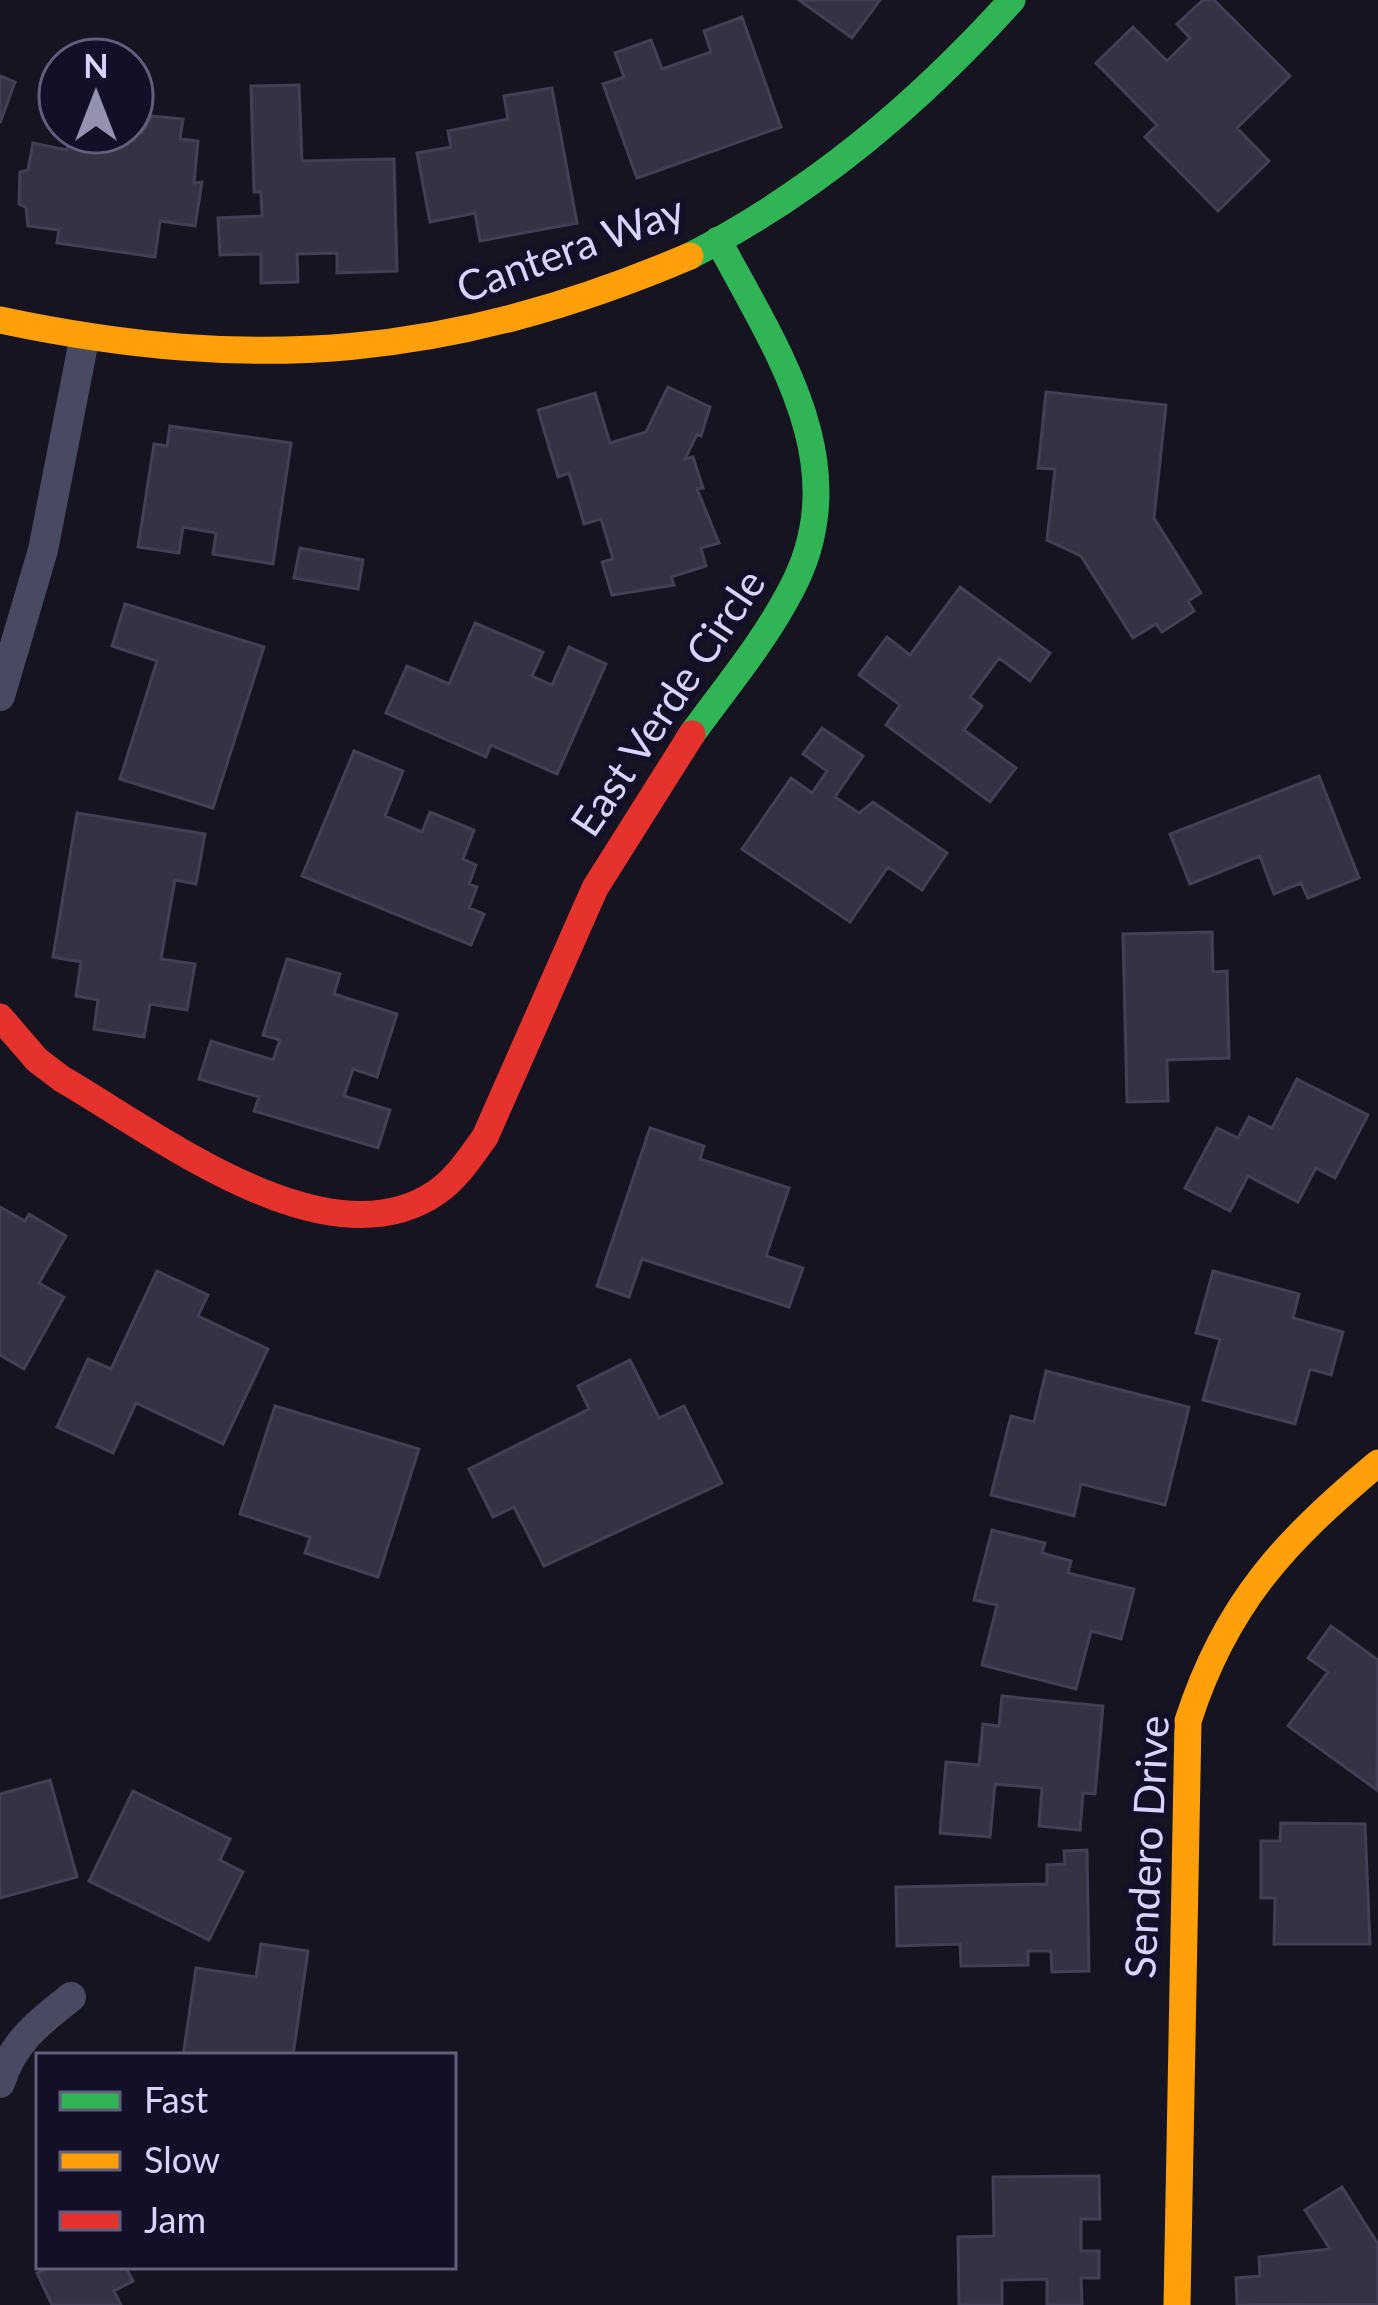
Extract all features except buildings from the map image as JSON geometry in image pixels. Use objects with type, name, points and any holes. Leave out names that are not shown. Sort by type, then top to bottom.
[{"type":"street","name":"Cantera Way","points":[[0,320],[84,340],[230,354],[412,342],[550,309],[718,240],[779,207],[872,137],[1012,0]]},
{"type":"street","name":"East Verde Circle","points":[[0,1017],[37,1060],[62,1079],[278,1201],[358,1214],[438,1191],[482,1140],[503,1101],[595,888],[680,751],[788,603],[804,570],[818,506],[814,452],[790,382],[718,240]]},
{"type":"street","points":[[0,696],[43,550],[84,340]]},
{"type":"street","name":"Sendero Drive","points":[[1177,2305],[1188,1721],[1205,1662],[1246,1586],[1284,1543],[1378,1463]]},
{"type":"street","points":[[0,2083],[13,2050],[28,2031],[71,1997]]},
{"type":"traffic: fast","points":[[690,256],[780,203],[863,143],[940,75],[1012,0]]},
{"type":"traffic: fast","points":[[692,734],[757,646],[791,590],[809,544],[816,498],[813,453],[801,409],[784,366],[718,240]]},
{"type":"traffic: slow","points":[[0,320],[182,347],[351,347],[517,317],[690,256]]},
{"type":"traffic: slow","points":[[1177,2305],[1188,1721],[1221,1642],[1262,1577],[1314,1520],[1378,1463]]},
{"type":"traffic: jam","points":[[0,1017],[37,1060],[62,1079],[193,1159],[295,1204],[346,1214],[393,1211],[445,1186],[485,1137],[595,888],[692,734]]}]
